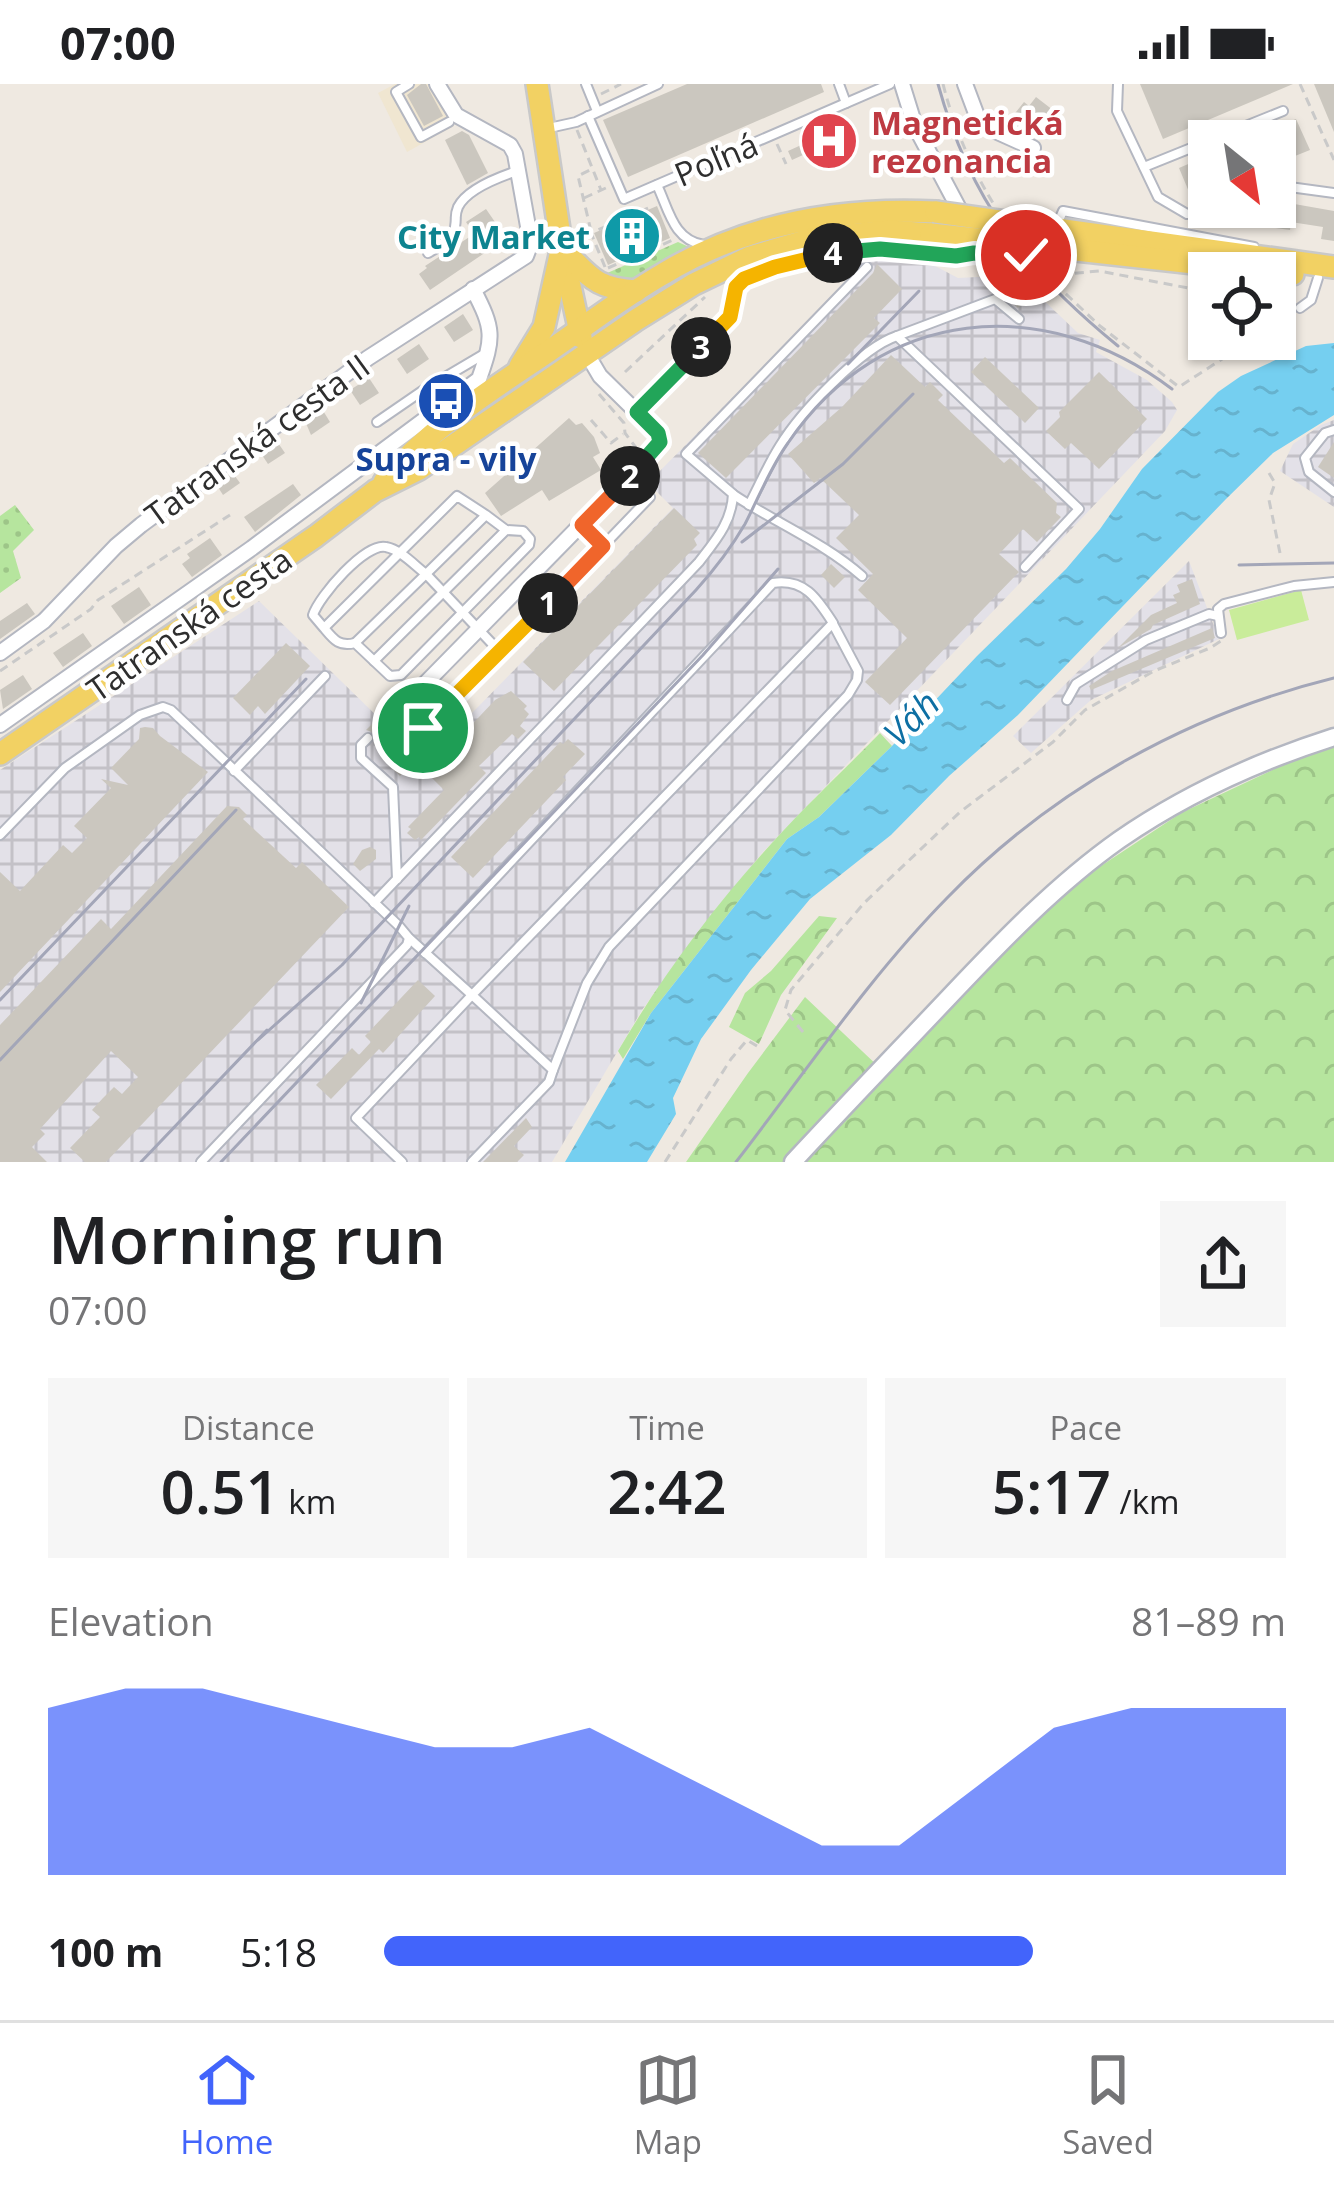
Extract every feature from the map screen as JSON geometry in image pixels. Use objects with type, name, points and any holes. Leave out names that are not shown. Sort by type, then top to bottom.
[{"type":"main road","points":[[537,84],[562,249],[587,354]]},
{"type":"main road","name":"Tatranská cesta","points":[[375,491],[411,450],[578,330],[692,257],[804,218],[869,210],[934,223]]},
{"type":"main road","points":[[934,223],[1026,242],[1329,275]]},
{"type":"main road","name":"Tatranská cesta","points":[[0,754],[375,491],[419,469],[694,284],[768,250],[837,235],[934,223]]},
{"type":"main road","points":[[1026,242],[1055,230],[1256,254],[1329,275]]},
{"type":"main road","points":[[562,249],[599,284],[636,291]]},
{"type":"main road","points":[[514,374],[544,326],[562,249]]},
{"type":"street","points":[[436,84],[456,115],[510,145],[518,170]]},
{"type":"street","points":[[637,412],[730,317],[736,287],[744,279],[820,254],[880,249],[956,256],[974,253],[974,237],[915,127],[902,84]]},
{"type":"street","points":[[964,84],[980,124],[1033,148]]},
{"type":"street","name":"Tatranská cesta II","points":[[0,653],[44,621],[141,525],[354,368],[526,256],[530,249],[518,170]]},
{"type":"street","points":[[0,725],[252,548],[478,379],[491,338],[488,318],[473,290]]},
{"type":"street","points":[[382,723],[659,446],[658,433],[600,376],[587,354]]},
{"type":"street","points":[[793,1162],[1015,928],[1081,869],[1136,830],[1226,779],[1334,737]]},
{"type":"lane","points":[[409,84],[396,92],[421,136],[449,122]]},
{"type":"lane","points":[[586,84],[597,112]]},
{"type":"lane","points":[[543,129],[576,122],[658,84]]},
{"type":"lane","points":[[839,84],[845,103]]},
{"type":"lane","name":"Poľná","points":[[597,112],[624,199],[890,84]]},
{"type":"lane","points":[[1118,84],[1117,111],[1158,196],[1188,214]]},
{"type":"lane","points":[[1144,166],[1283,111]]},
{"type":"lane","points":[[428,253],[455,232],[464,200],[518,170]]},
{"type":"lane","points":[[657,185],[661,202],[682,237],[697,245],[718,246]]},
{"type":"lane","points":[[1296,188],[1334,193]]},
{"type":"lane","points":[[862,576],[836,554],[733,494],[686,454],[867,267]]},
{"type":"lane","points":[[1300,308],[1329,275]]},
{"type":"lane","points":[[749,505],[782,443],[838,377],[882,341],[995,299],[1019,320]]},
{"type":"lane","points":[[897,336],[1079,509],[1025,568]]},
{"type":"lane","points":[[377,422],[488,352]]},
{"type":"lane","points":[[1334,430],[1325,433],[1305,458],[1309,472],[1334,492]]},
{"type":"lane","points":[[374,902],[699,562],[722,531],[733,494]]},
{"type":"lane","points":[[324,628],[457,496],[506,530],[523,531],[531,542],[400,675],[390,676],[355,643]]},
{"type":"lane","points":[[423,728],[650,497]]},
{"type":"lane","points":[[486,515],[426,574],[355,643],[338,643],[313,615],[346,572],[371,548],[384,546],[426,574],[500,652]]},
{"type":"lane","points":[[582,525],[603,546]]},
{"type":"lane","points":[[374,661],[506,530]]},
{"type":"lane","points":[[425,953],[773,583],[786,581],[808,590],[833,623],[858,670],[857,680],[848,695],[608,947],[587,983],[549,1082],[472,1162]]},
{"type":"lane","points":[[1221,633],[1218,609],[1224,604],[1294,586],[1334,582]]},
{"type":"lane","points":[[1067,700],[1076,685],[1146,640],[1209,614],[1218,616]]},
{"type":"lane","points":[[402,1162],[356,1118],[833,623]]},
{"type":"lane","points":[[235,770],[325,676]]},
{"type":"lane","points":[[0,835],[64,768],[151,710],[171,710],[553,1070]]},
{"type":"lane","points":[[368,738],[361,745],[361,758],[392,787],[397,879]]},
{"type":"lane","points":[[201,1162],[409,938]]},
{"type":"path","points":[[597,112],[601,95],[621,84]]},
{"type":"path","points":[[943,84],[971,166],[991,200]]},
{"type":"path","points":[[1300,84],[1334,160]]},
{"type":"path","points":[[576,122],[601,190]]},
{"type":"path","points":[[776,142],[786,164]]},
{"type":"path","points":[[592,169],[578,176],[591,233],[607,269]]},
{"type":"path","points":[[582,199],[612,185]]},
{"type":"path","points":[[591,233],[661,202],[673,240],[607,269],[601,279]]},
{"type":"path","points":[[1026,242],[1044,276],[1179,387],[1221,360]]},
{"type":"path","points":[[1044,276],[1099,271],[1188,288]]},
{"type":"path","points":[[625,372],[712,292]]},
{"type":"path","points":[[1296,307],[1300,308]]},
{"type":"path","points":[[1296,311],[1300,308]]},
{"type":"path","points":[[591,420],[611,443],[625,433]]},
{"type":"path","points":[[1269,472],[1275,483],[1269,500],[1280,553]]},
{"type":"path","points":[[0,670],[230,515]]},
{"type":"path","points":[[802,1032],[785,1010],[791,990],[864,903],[905,863],[960,812],[1053,742],[1085,710],[1154,671],[1220,643],[1221,633]]},
{"type":"path","points":[[665,1162],[731,1059],[747,1040],[758,1046]]},
{"type":"shaded area","points":[[395,84],[431,84],[454,126],[407,152],[378,93]]},
{"type":"shaded area","points":[[848,258],[920,258],[958,278],[1017,275],[1078,333],[1100,340],[1096,352],[1147,380],[1177,410],[1165,431],[762,853],[642,1010],[552,1162],[0,1162],[0,770],[259,601],[424,762],[673,508],[648,483],[849,280]]},
{"type":"shaded area","points":[[1334,420],[1334,507],[1280,471],[1293,444]]},
{"type":"shaded area","points":[[1189,561],[1219,639],[1091,700],[1031,753],[1013,736]]},
{"type":"green space","points":[[678,242],[689,247],[628,281],[603,280],[605,274]]},
{"type":"green space","points":[[15,505],[34,530],[13,551],[21,578],[0,593],[0,516]]},
{"type":"green space","points":[[1301,590],[1309,620],[1237,640],[1229,610]]},
{"type":"green space","points":[[880,733],[892,746],[819,817],[787,839],[651,1013],[623,1059],[618,1051],[704,924],[776,838]]},
{"type":"green space","points":[[1334,747],[1334,1162],[686,1162],[805,997],[881,1069],[1054,897],[1181,813],[1317,749]]},
{"type":"green space","points":[[819,916],[837,918],[781,995],[759,1044],[729,1027],[745,993]]},
{"type":"water","points":[[1334,343],[1334,415],[1273,453],[1018,715],[891,835],[810,899],[701,1039],[673,1098],[676,1114],[647,1162],[565,1162],[651,1013],[787,839],[819,817],[1066,569],[1142,469],[1218,392],[1276,360],[1296,360],[1296,351]]},
{"type":"building","points":[[426,84],[443,116],[424,126],[407,95]]},
{"type":"building","name":"City Market","points":[[687,84],[821,84],[824,92],[628,177],[603,120]]},
{"type":"building","points":[[1140,84],[1293,84],[1208,120],[1188,120],[1188,128],[1163,139]]},
{"type":"building","points":[[1314,84],[1334,84],[1334,132]]},
{"type":"building","points":[[1036,97],[1062,117],[1046,137],[1041,133],[1038,138],[1008,122],[1024,102],[1029,106]]},
{"type":"building","points":[[1296,119],[1310,150],[1296,156],[1296,120]]},
{"type":"building","name":"Magnetická rezonancia","points":[[841,127],[847,154],[824,164],[816,149],[792,160],[788,151]]},
{"type":"building","points":[[462,131],[469,135],[488,173],[467,185],[445,140]]},
{"type":"building","points":[[1188,164],[1188,189],[1179,168]]},
{"type":"building","points":[[1296,204],[1334,211],[1334,241],[1321,239],[1323,227],[1296,223]]},
{"type":"building","name":"City Market","points":[[657,206],[670,238],[608,265],[594,233]]},
{"type":"building","points":[[486,209],[504,235],[430,290],[419,274],[474,234],[466,222]]},
{"type":"building","points":[[877,264],[902,289],[874,318],[880,323],[726,478],[698,453]]},
{"type":"building","points":[[1013,281],[1029,297],[1018,308],[1002,293]]},
{"type":"building","points":[[463,314],[473,330],[454,342],[444,327]]},
{"type":"building","points":[[419,344],[429,359],[407,374],[397,359]]},
{"type":"building","points":[[891,355],[925,387],[930,382],[943,395],[938,400],[1004,463],[1010,458],[1057,503],[1056,513],[1061,517],[1037,542],[1023,529],[999,554],[1019,572],[890,705],[865,682],[907,638],[858,590],[873,574],[836,538],[859,515],[820,478],[814,483],[788,454]]},
{"type":"building","points":[[985,357],[1039,408],[1025,423],[971,372]]},
{"type":"building","points":[[1099,372],[1147,419],[1099,469],[1071,443],[1065,449],[1046,431]]},
{"type":"building","points":[[369,378],[379,393],[360,405],[350,390]]},
{"type":"building","points":[[322,409],[330,422],[311,435],[305,421]]},
{"type":"building","points":[[569,418],[576,425],[582,423],[594,437],[600,453],[593,457],[601,470],[549,501],[542,490],[501,516],[485,493]]},
{"type":"building","points":[[276,440],[285,453],[268,464],[260,452]]},
{"type":"building","points":[[1334,442],[1334,478],[1318,467]]},
{"type":"building","points":[[232,472],[240,483],[223,495],[216,484]]},
{"type":"building","points":[[293,484],[301,495],[255,532],[244,517]]},
{"type":"building","points":[[674,508],[700,533],[694,539],[697,545],[554,691],[523,662]]},
{"type":"building","points":[[210,538],[222,555],[192,577],[182,564],[190,558],[187,554]]},
{"type":"building","points":[[831,564],[845,577],[834,588],[821,575]]},
{"type":"building","points":[[1192,579],[1200,604],[1153,625],[1118,648],[1151,615],[1177,603],[1173,595],[1180,592],[1177,585]]},
{"type":"building","points":[[139,587],[151,605],[124,624],[111,606]]},
{"type":"building","points":[[27,603],[35,614],[0,639],[0,621]]},
{"type":"building","points":[[1212,628],[1215,638],[1091,690],[1089,686],[1112,671]]},
{"type":"building","points":[[83,633],[92,646],[63,667],[53,653]]},
{"type":"building","points":[[286,643],[310,666],[265,714],[258,706],[250,715],[233,698]]},
{"type":"building","points":[[23,675],[32,689],[3,709],[0,690]]},
{"type":"building","points":[[511,691],[527,706],[524,709],[529,714],[520,726],[526,731],[518,739],[512,734],[479,766],[486,773],[421,840],[415,840],[407,833],[408,827],[444,790],[429,775],[439,765],[436,762],[495,700]]},
{"type":"building","points":[[372,724],[378,732],[388,732],[416,759],[400,776],[392,768],[396,765],[374,744],[375,733],[366,730]]},
{"type":"building","points":[[145,727],[153,728],[208,772],[0,992],[0,872],[20,891],[63,845],[72,853],[87,838],[74,826],[111,788],[101,779],[128,785],[111,768]]},
{"type":"building","points":[[568,739],[585,754],[473,878],[451,857]]},
{"type":"building","points":[[227,806],[239,807],[247,815],[243,819],[296,868],[302,862],[349,907],[106,1162],[85,1162],[70,1148],[100,1117],[92,1110],[103,1098],[114,1087],[122,1094],[138,1077],[111,1051],[40,1129],[45,1134],[32,1147],[47,1162],[0,1162],[0,1025],[101,919],[111,929]]},
{"type":"building","points":[[370,847],[376,850],[376,859],[360,871],[353,864]]},
{"type":"building","points":[[418,980],[435,996],[383,1053],[379,1049],[331,1099],[316,1085],[352,1048],[359,1055],[371,1042],[365,1036]]},
{"type":"building","points":[[526,1118],[532,1127],[514,1146],[524,1155],[517,1162],[483,1162]]},
{"type":"railway","points":[[938,84],[967,164],[1006,231],[1056,290],[1118,346]]},
{"type":"railway","points":[[848,364],[919,291]]},
{"type":"railway","points":[[258,1040],[342,965],[696,590],[740,533],[788,443],[826,397],[869,363],[917,340],[967,328],[1019,327],[1071,337],[1123,358],[1172,389]]},
{"type":"railway","points":[[742,542],[843,464],[913,394]]},
{"type":"railway","points":[[1239,565],[1334,563]]},
{"type":"railway","points":[[221,1162],[703,655],[778,569]]},
{"type":"railway","points":[[736,1162],[919,928],[1032,822],[1126,760],[1175,735],[1227,712],[1334,678]]},
{"type":"railway","points":[[0,1000],[306,679]]},
{"type":"railway","points":[[0,1060],[236,810]]},
{"type":"railway","points":[[361,1003],[409,906]]},
{"type":"railway","points":[[141,1162],[267,1030]]},
{"type":"place","name":"Magnetická rezonancia","points":[[829,141]]},
{"type":"place","name":"City Market","points":[[632,236]]},
{"type":"place","name":"Supra - vily","points":[[446,401]]},
{"type":"route","points":[[423,728],[603,546],[582,525],[659,446],[658,433],[637,412],[730,317],[736,287],[744,279],[820,254],[880,249],[956,256],[1026,255]]},
{"type":"water label","name":"Váh","points":[[911,718]]}]
